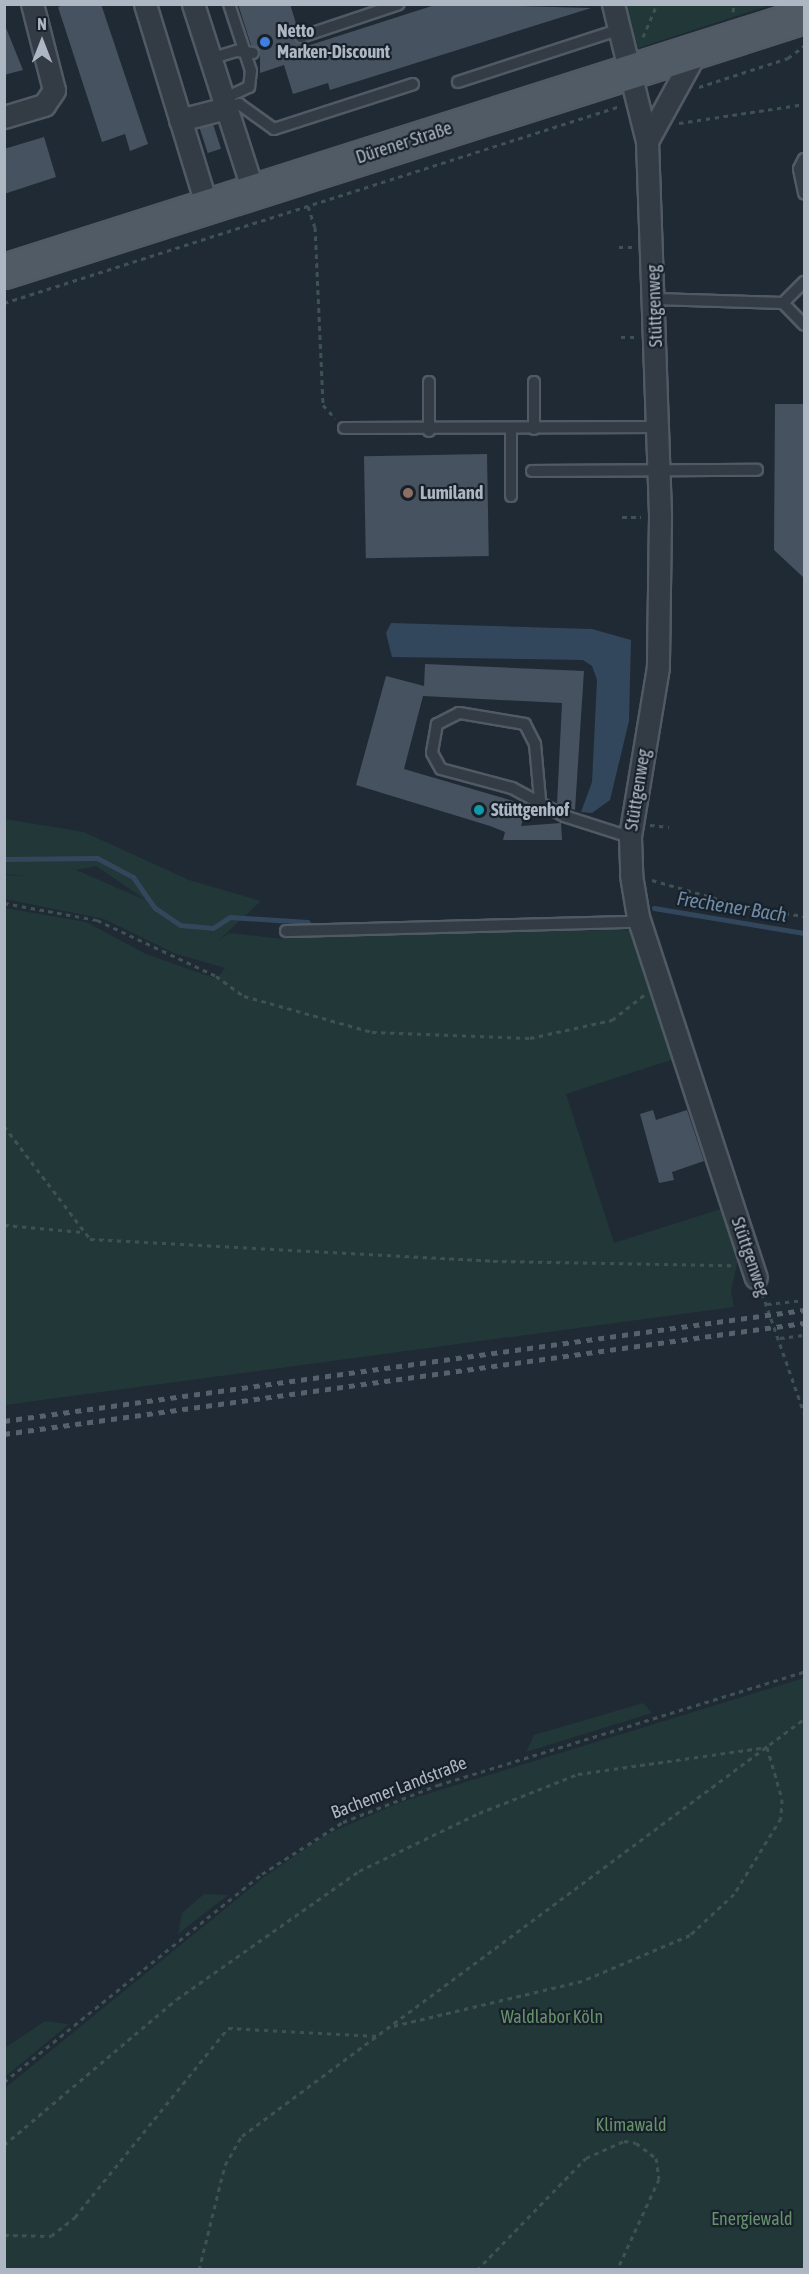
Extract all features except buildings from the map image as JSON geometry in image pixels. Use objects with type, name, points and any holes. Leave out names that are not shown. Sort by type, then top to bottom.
[{"type":"main road","name":"Dürener Straße","points":[[4,271],[206,204],[637,86],[697,50],[804,16]]},
{"type":"street","points":[[4,117],[44,105],[54,90],[32,4]]},
{"type":"street","points":[[145,4],[206,204]]},
{"type":"street","points":[[193,4],[253,191]]},
{"type":"street","name":"Stüttgenweg","points":[[614,4],[637,86],[647,141],[655,299],[659,470],[658,666],[630,837],[631,875],[638,915],[754,1271]]},
{"type":"street","points":[[647,141],[697,50]]},
{"type":"street","points":[[180,120],[224,103]]},
{"type":"lane","points":[[224,103],[249,87],[249,52],[229,4]]},
{"type":"lane","points":[[301,37],[399,4]]},
{"type":"lane","points":[[458,82],[621,29]]},
{"type":"lane","points":[[210,59],[249,52]]},
{"type":"lane","points":[[224,103],[239,104],[274,129],[413,84]]},
{"type":"lane","points":[[804,159],[799,168],[804,192]]},
{"type":"lane","points":[[783,303],[804,282]]},
{"type":"lane","points":[[655,299],[783,303],[804,325]]},
{"type":"lane","points":[[429,382],[429,431]]},
{"type":"lane","points":[[534,382],[534,429]]},
{"type":"lane","points":[[344,428],[429,431],[658,427]]},
{"type":"lane","points":[[511,430],[511,496]]},
{"type":"lane","points":[[532,471],[757,470]]},
{"type":"lane","points":[[540,800],[535,744],[525,724],[459,713],[437,724],[432,753],[441,769],[540,800],[564,816],[630,837]]},
{"type":"lane","points":[[286,931],[638,915]]},
{"type":"path","points":[[643,37],[657,4]]},
{"type":"path","points":[[689,92],[788,58],[804,46]]},
{"type":"path","points":[[4,303],[308,205],[637,86]]},
{"type":"path","points":[[670,125],[804,104]]},
{"type":"path","points":[[308,205],[315,227],[323,405],[344,428]]},
{"type":"path","points":[[619,247],[630,247]]},
{"type":"path","points":[[621,337],[631,337]]},
{"type":"path","points":[[622,517],[630,517]]},
{"type":"path","points":[[631,875],[749,908],[804,916]]},
{"type":"path","points":[[4,903],[97,920],[216,976],[244,996],[291,1012],[372,1032],[467,1038],[530,1038],[612,1020],[660,984]]},
{"type":"path","points":[[4,1126],[90,1239],[493,1261],[754,1271]]},
{"type":"path","points":[[4,1225],[84,1232]]},
{"type":"path","name":"Stüttgenweg","points":[[754,1271],[780,1338],[804,1413]]},
{"type":"path","points":[[767,1304],[804,1300]]},
{"type":"path","points":[[780,1338],[804,1335]]},
{"type":"path","name":"Bachemer Landstraße","points":[[4,2082],[262,1874],[343,1822],[449,1781],[804,1672]]},
{"type":"path","points":[[199,2270],[225,2165],[235,2144],[804,1719]]},
{"type":"path","points":[[393,2026],[582,1981],[690,1935],[734,1894],[781,1818],[782,1799],[767,1747]]},
{"type":"path","points":[[4,2145],[177,1999],[359,1871],[479,1813],[578,1774],[767,1747]]},
{"type":"path","points":[[4,2235],[36,2239],[63,2228],[228,2028],[378,2037]]},
{"type":"path","points":[[477,2270],[586,2158],[624,2141],[636,2143],[656,2158],[659,2180],[616,2270]]},
{"type":"green space","points":[[627,4],[770,5],[638,48]]},
{"type":"green space","points":[[5,819],[84,832],[189,880],[261,901],[219,940],[229,933],[284,939],[327,933],[633,930],[677,1058],[566,1094],[614,1243],[727,1207],[740,1250],[731,1291],[734,1307],[5,1405],[5,908],[86,922],[146,954],[217,979],[225,968],[176,954],[104,919],[5,899],[4,875],[26,876],[5,874]],"holes":[[[96,866],[143,899],[76,870]]]},
{"type":"green space","name":"Waldlabor Köln","points":[[804,1678],[804,2269],[5,2269],[5,2088],[264,1877],[325,1835],[401,1802]]},
{"type":"green space","points":[[643,1703],[652,1713],[526,1752],[534,1735]]},
{"type":"green space","points":[[204,1894],[228,1895],[178,1934],[182,1913]]},
{"type":"green space","points":[[45,2021],[69,2024],[5,2077],[5,2048]]},
{"type":"water","points":[[391,623],[592,629],[631,640],[629,721],[610,800],[592,813],[581,812],[592,782],[597,680],[592,666],[583,660],[392,657],[386,633]]},
{"type":"waterway","name":"Frechener Bach","points":[[4,859],[97,858],[133,877],[155,908],[180,925],[213,928],[230,917],[308,922]]},
{"type":"waterway","name":"Frechener Bach","points":[[654,908],[804,933]]},
{"type":"railway","points":[[4,1421],[804,1310]]},
{"type":"railway","points":[[4,1434],[804,1323]]},
{"type":"place","name":"Netto Marken-Discount","points":[[265,42]]},
{"type":"place","name":"Lumiland","points":[[408,493]]},
{"type":"place","name":"Stüttgenhof","points":[[479,810]]},
{"type":"park label","name":"Klimawald","points":[[631,2125]]},
{"type":"park label","name":"Energiewald","points":[[752,2219]]}]
